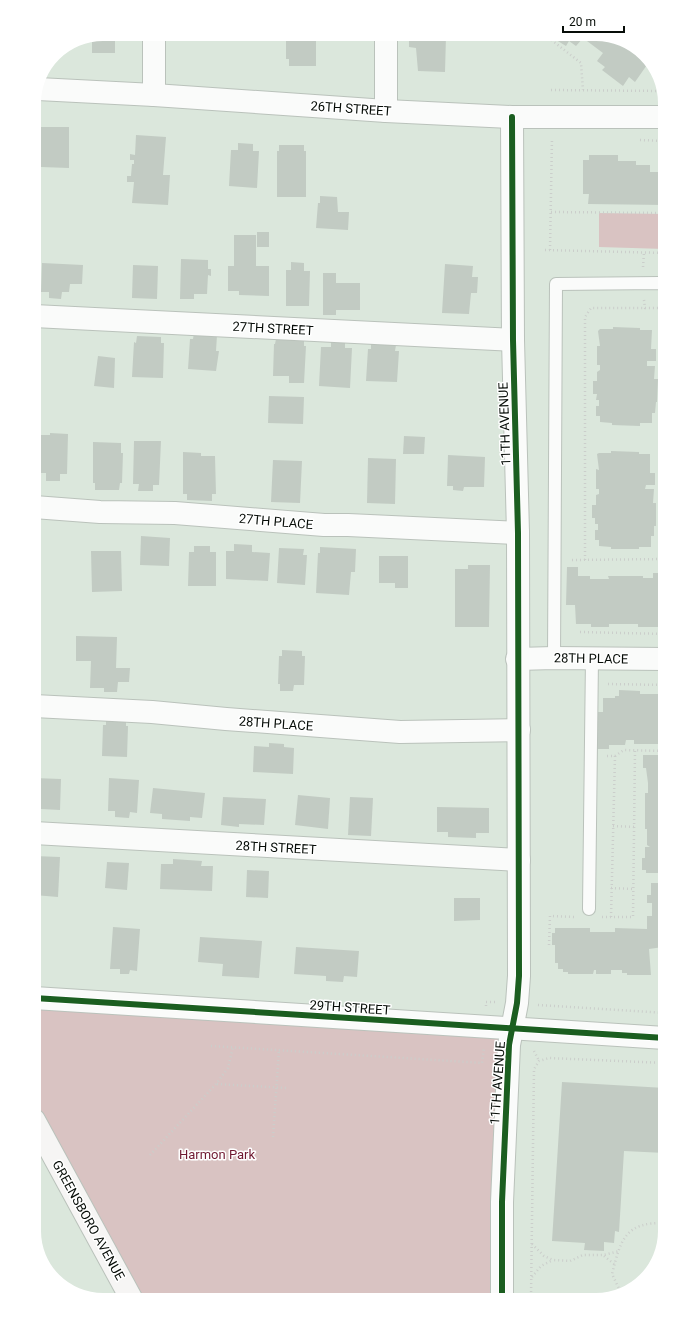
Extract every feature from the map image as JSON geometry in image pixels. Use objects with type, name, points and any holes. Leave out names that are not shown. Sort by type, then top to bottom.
[{"type":"main road","name":"GREENSBORO AVENUE","points":[[41,1133],[128,1293]]},
{"type":"street","points":[[154,41],[154,94]]},
{"type":"street","points":[[386,41],[386,111]]},
{"type":"street","name":"26TH STREET","points":[[43,89],[154,94],[386,111],[512,117],[658,117]]},
{"type":"street","name":"11TH AVENUE","points":[[502,1293],[502,1194],[509,1045],[513,1028],[519,976],[518,860],[520,776],[517,659],[518,533],[513,340],[512,117]]},
{"type":"street","name":"27TH STREET","points":[[41,316],[513,340]]},
{"type":"street","name":"27TH PLACE","points":[[41,508],[100,512],[175,513],[324,525],[518,533]]},
{"type":"street","name":"28TH PLACE","points":[[517,659],[658,659]]},
{"type":"street","name":"28TH PLACE","points":[[41,706],[152,712],[400,732],[518,730]]},
{"type":"street","name":"28TH STREET","points":[[41,833],[518,860]]},
{"type":"street","name":"29TH STREET","points":[[41,998],[658,1038]]},
{"type":"lane","points":[[554,658],[556,284],[658,283]]},
{"type":"lane","points":[[588,914],[592,658]]},
{"type":"path","points":[[552,41],[581,64],[583,90]]},
{"type":"path","points":[[551,90],[657,91]]},
{"type":"path","points":[[550,250],[552,138],[559,138]]},
{"type":"path","points":[[635,140],[658,141]]},
{"type":"path","points":[[551,212],[658,213]]},
{"type":"path","points":[[545,250],[658,253]]},
{"type":"path","points":[[585,560],[585,317],[591,308],[645,308]]},
{"type":"path","points":[[572,560],[658,560]]},
{"type":"path","points":[[580,632],[658,634]]},
{"type":"path","points":[[605,684],[658,684]]},
{"type":"path","points":[[603,756],[614,756],[624,750],[658,750]]},
{"type":"path","points":[[549,945],[550,916],[588,914],[610,917],[633,917],[636,827],[635,751]]},
{"type":"path","points":[[610,917],[614,756]]},
{"type":"path","points":[[613,826],[636,827]]},
{"type":"path","points":[[611,888],[634,889]]},
{"type":"path","points":[[150,1155],[216,1084],[228,1068],[233,1047]]},
{"type":"path","points":[[273,1137],[280,1050]]},
{"type":"path","points":[[531,1293],[534,1069],[539,1061],[549,1058],[658,1064]]},
{"type":"path","points":[[216,1084],[286,1088]]},
{"type":"path","points":[[619,1288],[612,1274],[624,1236],[634,1228],[648,1222],[658,1223]]},
{"type":"path","points":[[532,1244],[544,1256],[553,1260],[570,1261],[583,1254],[604,1255],[619,1251]]},
{"type":"path","points":[[604,1255],[614,1264]]},
{"type":"path","points":[[531,1277],[541,1266],[553,1260]]},
{"type":"green space","points":[[599,213],[658,214],[658,249],[599,247]]},
{"type":"green space","name":"Harmon Park","points":[[41,1001],[513,1028],[502,1293],[128,1293],[41,1133]]},
{"type":"building","points":[[115,41],[115,53],[92,53],[92,42]]},
{"type":"building","points":[[286,41],[316,41],[316,66],[289,66],[289,59],[286,59]]},
{"type":"building","points":[[409,41],[446,41],[445,72],[418,71],[416,48],[409,47]]},
{"type":"building","points":[[558,41],[569,41],[566,46]]},
{"type":"building","points":[[569,41],[580,41],[576,46]]},
{"type":"building","points":[[587,41],[600,41],[616,44],[634,54],[646,66],[635,82],[629,77],[623,86],[602,70],[605,67],[597,61],[603,53]]},
{"type":"building","points":[[41,127],[69,127],[69,168],[41,167]]},
{"type":"building","points":[[136,135],[166,137],[163,175],[170,175],[168,205],[132,203],[134,182],[127,182],[127,176],[131,176],[132,164],[134,164],[134,160],[130,160],[130,154],[135,155]]},
{"type":"building","points":[[238,143],[253,144],[253,151],[259,151],[257,188],[229,186],[231,150],[238,150]]},
{"type":"building","points":[[279,145],[304,145],[304,151],[306,151],[306,197],[277,197],[277,151],[279,151]]},
{"type":"building","points":[[589,155],[618,155],[618,161],[636,161],[636,165],[650,165],[650,172],[658,172],[658,205],[588,204],[589,194],[583,194],[583,160],[589,160]]},
{"type":"building","points":[[320,196],[337,197],[338,212],[349,212],[348,230],[316,228]]},
{"type":"building","points":[[257,232],[269,232],[269,247],[257,247]]},
{"type":"building","points":[[234,235],[256,235],[256,266],[269,266],[269,296],[239,295],[239,291],[228,291],[228,266],[234,266]]},
{"type":"building","points":[[181,259],[208,260],[208,269],[211,269],[211,276],[208,275],[207,294],[194,294],[194,299],[180,299]]},
{"type":"building","points":[[291,262],[304,263],[304,271],[310,271],[309,306],[286,306],[286,270],[291,270]]},
{"type":"building","points":[[42,263],[83,265],[82,284],[70,284],[69,292],[62,292],[61,299],[49,298],[49,292],[41,292]]},
{"type":"building","points":[[445,264],[473,266],[472,277],[478,277],[477,293],[471,293],[469,314],[442,313]]},
{"type":"building","points":[[133,265],[158,266],[157,299],[132,298]]},
{"type":"building","points":[[323,273],[336,273],[336,283],[360,283],[360,310],[336,310],[336,315],[323,315]]},
{"type":"building","points":[[613,327],[652,330],[651,349],[656,349],[656,361],[647,361],[647,366],[655,366],[654,379],[658,379],[657,402],[655,413],[652,413],[652,423],[640,423],[640,426],[612,425],[612,423],[600,422],[600,416],[596,416],[596,406],[599,406],[599,400],[596,400],[597,394],[593,394],[593,381],[597,381],[597,372],[600,370],[600,365],[597,365],[597,346],[600,346],[598,331],[600,329],[613,329]]},
{"type":"building","points":[[194,333],[217,335],[216,351],[219,351],[216,371],[188,369],[190,339],[193,339]]},
{"type":"building","points":[[137,336],[161,337],[161,343],[164,343],[163,378],[132,377],[134,342],[136,343]]},
{"type":"building","points":[[276,339],[304,340],[304,346],[306,346],[304,383],[289,383],[289,376],[273,376],[274,344]]},
{"type":"building","points":[[331,341],[345,341],[345,348],[352,348],[350,388],[319,386],[321,347],[331,347]]},
{"type":"building","points":[[371,343],[396,345],[395,351],[399,351],[397,382],[366,381],[368,349],[371,349]]},
{"type":"building","points":[[98,356],[115,358],[114,388],[94,386]]},
{"type":"building","points":[[269,396],[304,397],[303,424],[268,423]]},
{"type":"building","points":[[50,433],[68,434],[67,474],[60,474],[60,481],[46,481],[46,473],[41,473],[41,435],[50,435]]},
{"type":"building","points":[[404,436],[425,437],[424,454],[403,454]]},
{"type":"building","points":[[134,441],[161,441],[159,485],[153,485],[153,491],[138,491],[139,484],[133,484]]},
{"type":"building","points":[[93,442],[121,443],[121,453],[123,453],[122,483],[120,483],[119,490],[95,490],[95,483],[93,483]]},
{"type":"building","points":[[611,451],[650,454],[650,473],[655,473],[655,485],[646,485],[645,489],[654,489],[653,503],[656,503],[656,526],[654,526],[654,536],[651,536],[651,547],[639,547],[639,549],[611,549],[611,547],[599,546],[599,540],[595,540],[595,530],[598,530],[598,524],[595,524],[595,518],[592,518],[592,505],[596,505],[596,495],[599,494],[599,489],[596,489],[596,469],[599,470],[597,454],[611,453]]},
{"type":"building","points":[[183,452],[201,453],[201,456],[215,456],[216,494],[212,494],[212,501],[187,500],[187,494],[183,494]]},
{"type":"building","points":[[448,455],[485,457],[484,487],[464,487],[463,491],[453,490],[453,486],[447,486]]},
{"type":"building","points":[[368,458],[396,459],[395,504],[367,503]]},
{"type":"building","points":[[273,460],[302,461],[300,503],[271,502]]},
{"type":"building","points":[[141,536],[170,538],[169,566],[140,565]]},
{"type":"building","points":[[234,544],[252,545],[252,552],[270,553],[268,581],[226,579],[226,551],[234,551]]},
{"type":"building","points":[[194,546],[210,546],[210,552],[216,552],[216,586],[188,586],[189,552],[194,552]]},
{"type":"building","points":[[320,547],[356,549],[355,572],[351,572],[349,595],[316,593],[318,553],[320,553]]},
{"type":"building","points":[[279,548],[304,549],[303,555],[307,555],[305,585],[277,583]]},
{"type":"building","points":[[91,551],[121,551],[122,591],[92,592]]},
{"type":"building","points":[[379,556],[408,556],[408,588],[395,588],[395,583],[379,583]]},
{"type":"building","points":[[468,565],[490,565],[489,627],[455,627],[455,569],[468,569]]},
{"type":"building","points":[[567,567],[578,567],[578,576],[590,576],[590,579],[609,579],[608,576],[643,576],[643,578],[653,578],[653,573],[658,573],[658,627],[638,627],[638,624],[609,624],[609,627],[591,627],[591,624],[576,624],[575,605],[566,605]]},
{"type":"building","points":[[76,636],[117,637],[116,668],[130,668],[129,682],[118,682],[117,692],[104,692],[104,688],[90,688],[91,661],[76,661]]},
{"type":"building","points":[[282,650],[302,651],[302,656],[305,656],[304,685],[294,685],[293,691],[280,691],[280,684],[278,684],[279,656],[282,656]]},
{"type":"building","points":[[619,690],[640,691],[640,694],[658,694],[658,744],[634,744],[634,740],[626,740],[625,745],[609,745],[609,749],[597,749],[596,712],[603,712],[603,698],[615,698],[615,696],[619,696]]},
{"type":"building","points":[[106,720],[126,721],[126,726],[128,726],[127,757],[102,756],[103,725],[106,725]]},
{"type":"building","points":[[269,743],[284,744],[284,747],[294,748],[293,774],[253,772],[254,746],[269,747]]},
{"type":"building","points":[[643,755],[658,755],[658,873],[646,873],[646,870],[642,870],[642,858],[645,858],[645,847],[650,847],[647,845],[647,829],[645,829],[645,793],[648,793],[648,783],[646,768],[643,768]]},
{"type":"building","points":[[41,778],[61,779],[60,810],[41,809]]},
{"type":"building","points":[[109,778],[139,780],[137,813],[130,812],[129,818],[115,817],[115,811],[108,811]]},
{"type":"building","points":[[153,788],[205,793],[202,818],[190,817],[190,821],[162,819],[162,814],[150,813]]},
{"type":"building","points":[[298,795],[330,798],[328,829],[295,825]]},
{"type":"building","points":[[223,797],[266,799],[264,825],[239,824],[239,827],[221,825]]},
{"type":"building","points":[[350,797],[373,798],[371,836],[348,835]]},
{"type":"building","points":[[437,807],[489,808],[489,833],[476,833],[476,838],[448,837],[448,832],[437,832]]},
{"type":"building","points":[[41,856],[60,857],[58,897],[41,896]]},
{"type":"building","points":[[173,859],[202,861],[201,866],[213,866],[212,891],[160,889],[161,864],[173,864]]},
{"type":"building","points":[[107,862],[129,863],[127,890],[105,888]]},
{"type":"building","points":[[247,870],[269,871],[268,898],[246,897]]},
{"type":"building","points":[[651,883],[658,883],[658,948],[649,949],[651,975],[627,975],[627,973],[622,973],[622,970],[611,970],[611,974],[596,974],[596,970],[594,970],[593,974],[568,974],[568,972],[563,972],[563,969],[558,969],[558,963],[555,963],[555,945],[552,945],[552,933],[555,933],[555,928],[590,928],[590,932],[615,932],[615,928],[647,929],[647,916],[652,916],[652,903],[647,903],[647,895],[651,895]]},
{"type":"building","points":[[454,898],[480,898],[480,920],[454,921]]},
{"type":"building","points":[[113,927],[140,929],[137,971],[130,970],[129,974],[120,974],[120,969],[110,969]]},
{"type":"building","points":[[200,937],[262,941],[259,978],[222,976],[223,964],[198,962]]},
{"type":"building","points":[[296,947],[359,951],[357,977],[344,976],[343,982],[326,981],[326,976],[294,974]]},
{"type":"building","points":[[562,1082],[658,1088],[658,1153],[624,1151],[619,1232],[615,1231],[614,1243],[604,1242],[604,1251],[584,1250],[585,1243],[552,1241]]},
{"type":"cycle path","points":[[502,1293],[502,1202],[509,1045],[517,1003],[519,976],[518,533],[513,340],[512,117]]},
{"type":"cycle path","points":[[41,998],[658,1038]]}]
